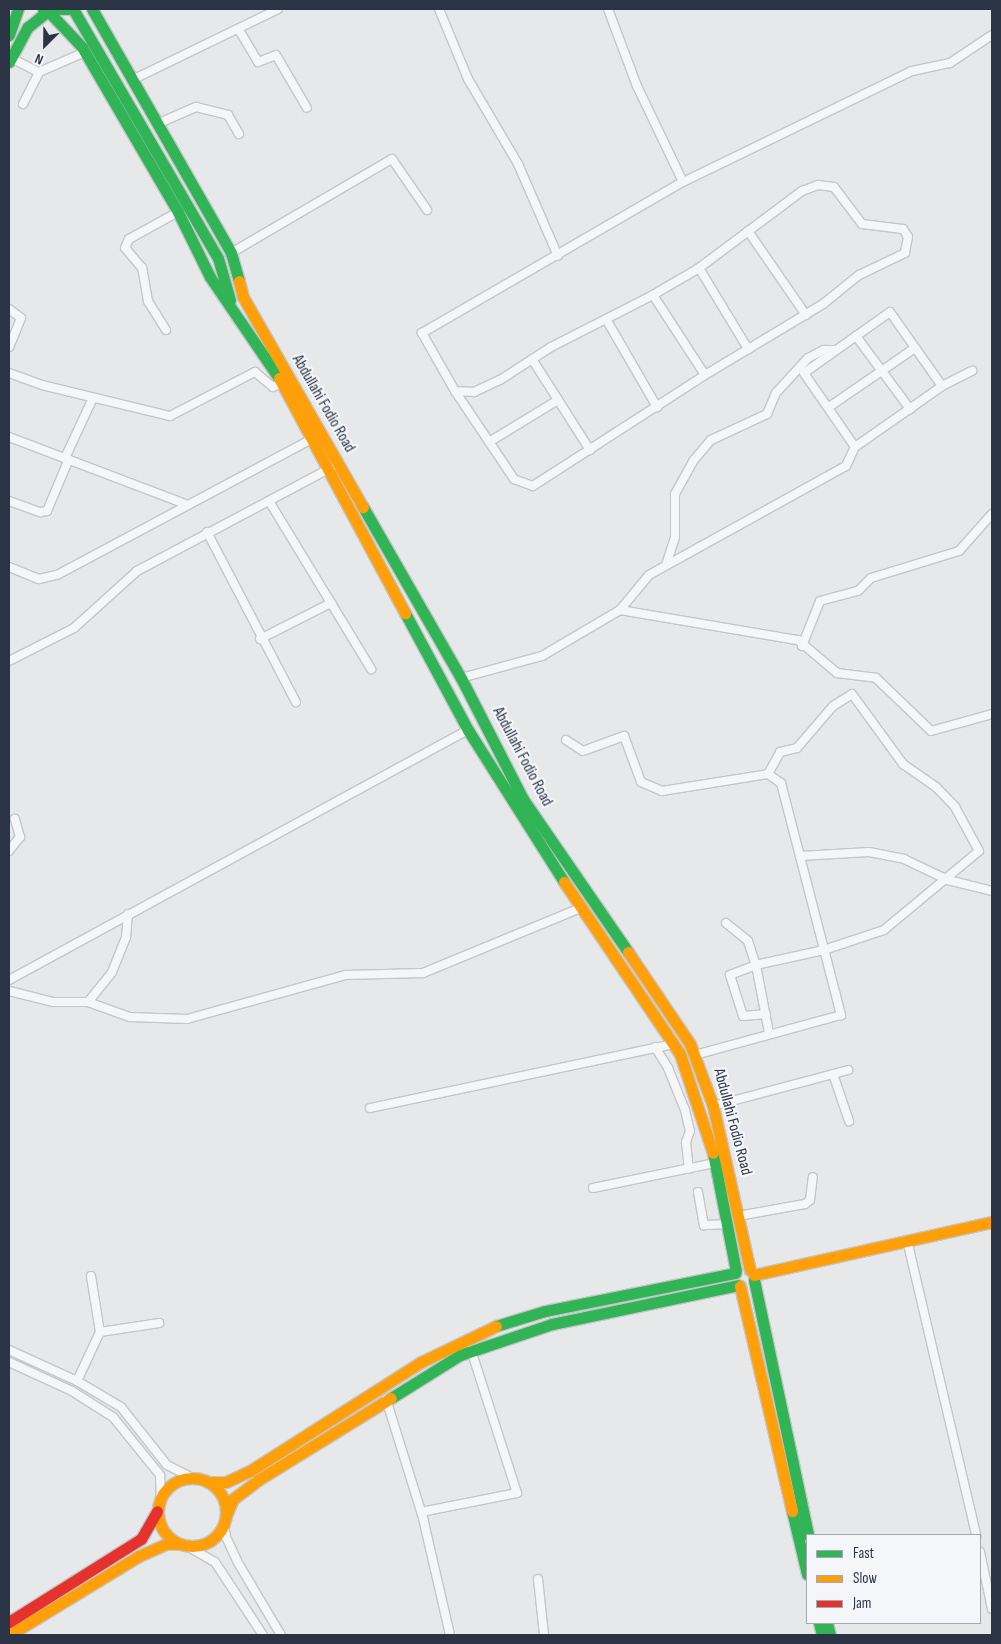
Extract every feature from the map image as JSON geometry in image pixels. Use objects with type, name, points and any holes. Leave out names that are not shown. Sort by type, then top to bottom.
[{"type":"main road","points":[[9,35],[18,9]]},
{"type":"main road","points":[[10,60],[28,26],[45,10],[68,9]]},
{"type":"main road","points":[[73,9],[218,258],[232,306]]},
{"type":"main road","points":[[92,9],[231,253],[243,297]]},
{"type":"main road","points":[[45,10],[71,31],[85,52],[178,212],[210,277],[232,306]]},
{"type":"main road","points":[[223,276],[243,297]]},
{"type":"main road","name":"Abdullahi Fodio Road","points":[[243,297],[461,678],[523,799],[681,1026],[695,1055],[713,1106],[753,1275],[808,1534]]},
{"type":"main road","name":"Abdullahi Fodio Road","points":[[232,306],[282,382],[331,468],[468,730],[580,908],[673,1044],[696,1092],[715,1163],[737,1279],[806,1570]]},
{"type":"main road","points":[[10,1635],[139,1556],[166,1544],[183,1545],[209,1542],[225,1520],[233,1499],[246,1488],[386,1399],[471,1350],[552,1324],[753,1275],[992,1222]]},
{"type":"main road","points":[[9,1622],[141,1539],[153,1523],[160,1501],[175,1484],[194,1479],[208,1482],[226,1482],[250,1471],[421,1362],[500,1324],[545,1311],[737,1279],[749,1286],[753,1275]]},
{"type":"main road","points":[[208,1482],[222,1497],[225,1520]]},
{"type":"main road","points":[[160,1501],[160,1524],[183,1545]]},
{"type":"street","points":[[132,80],[239,30],[278,9]]},
{"type":"street","points":[[439,9],[468,79],[518,164],[558,256]]},
{"type":"street","points":[[608,9],[637,86],[684,182]]},
{"type":"street","points":[[239,30],[258,62],[276,55],[307,108]]},
{"type":"street","points":[[454,391],[474,392],[653,295],[699,268],[802,191],[823,184],[834,187],[862,224],[903,229],[908,237],[904,253],[859,275],[806,315],[704,375],[590,450],[528,486],[514,479],[454,391],[422,333],[684,182],[912,71],[950,63],[992,35]]},
{"type":"street","points":[[23,104],[39,72],[85,52]]},
{"type":"street","points":[[10,60],[39,72]]},
{"type":"street","points":[[157,124],[196,107],[228,115],[240,134]]},
{"type":"street","points":[[231,253],[392,159],[427,210]]},
{"type":"street","points":[[166,330],[148,301],[142,268],[125,248],[129,239],[178,212]]},
{"type":"street","points":[[748,231],[806,315]]},
{"type":"street","points":[[699,268],[748,349]]},
{"type":"street","points":[[653,295],[704,375]]},
{"type":"street","points":[[9,309],[21,318],[9,347]]},
{"type":"street","points":[[855,447],[830,407],[804,373],[890,312],[942,386]]},
{"type":"street","points":[[606,319],[657,407]]},
{"type":"street","points":[[856,336],[910,409]]},
{"type":"street","points":[[830,407],[915,348]]},
{"type":"street","points":[[666,565],[675,537],[675,494],[694,460],[711,440],[767,414],[776,393],[808,358],[824,350],[836,350]]},
{"type":"street","points":[[532,360],[590,450]]},
{"type":"street","points":[[461,678],[542,656],[620,610],[639,583],[666,565],[846,466],[855,447],[942,386],[972,371]]},
{"type":"street","points":[[9,373],[93,398],[170,416],[255,372],[273,387],[282,382]]},
{"type":"street","points":[[9,501],[40,512],[47,511],[93,398]]},
{"type":"street","points":[[489,442],[558,400]]},
{"type":"street","points":[[9,437],[185,504]]},
{"type":"street","points":[[9,567],[45,580],[185,504],[314,438]]},
{"type":"street","points":[[9,661],[74,628],[117,585],[207,532],[331,468]]},
{"type":"street","points":[[269,501],[371,670]]},
{"type":"street","points":[[802,646],[820,601],[858,591],[871,578],[960,551],[992,514]]},
{"type":"street","points":[[207,532],[260,639],[296,702]]},
{"type":"street","points":[[260,639],[331,603]]},
{"type":"street","points":[[620,610],[712,623],[798,640],[802,646],[837,673],[876,678],[932,731],[992,714]]},
{"type":"street","points":[[766,1014],[743,1016],[730,975],[756,965],[824,950],[884,930],[918,899],[948,880],[978,851],[955,807],[936,787],[902,764],[852,694],[833,706],[797,748],[780,752],[768,774]]},
{"type":"street","points":[[9,980],[128,914],[342,802],[468,730]]},
{"type":"street","points":[[566,740],[583,751],[624,736],[641,782],[662,791],[768,774],[781,783],[841,1015],[769,1032],[695,1055]]},
{"type":"street","points":[[9,851],[20,837],[15,819]]},
{"type":"street","points":[[800,856],[869,852],[904,859],[948,880],[992,892]]},
{"type":"street","points":[[9,991],[53,1002],[88,1002],[130,1017],[187,1019],[346,975],[423,972],[580,908]]},
{"type":"street","points":[[88,1002],[112,972],[126,936],[128,914]]},
{"type":"street","points":[[726,923],[748,941],[756,965],[769,1032]]},
{"type":"street","points":[[370,1108],[673,1044]]},
{"type":"street","points":[[655,1047],[668,1068],[685,1110],[690,1131],[686,1142],[689,1169]]},
{"type":"street","points":[[713,1106],[848,1070]]},
{"type":"street","points":[[834,1074],[849,1121]]},
{"type":"street","points":[[593,1188],[715,1163]]},
{"type":"street","points":[[738,1216],[806,1204],[810,1200],[812,1177]]},
{"type":"street","points":[[698,1192],[704,1225],[727,1224]]},
{"type":"street","points":[[907,1240],[976,1534]]},
{"type":"street","points":[[77,1381],[100,1332],[92,1276]]},
{"type":"street","points":[[100,1332],[159,1323]]},
{"type":"street","points":[[9,1350],[77,1381],[121,1407],[167,1465],[194,1479]]},
{"type":"street","points":[[421,1512],[517,1493],[471,1350]]},
{"type":"street","points":[[9,1362],[72,1391],[113,1417],[160,1475],[160,1501]]},
{"type":"street","points":[[386,1399],[421,1512],[450,1635]]},
{"type":"street","points":[[225,1520],[226,1538],[237,1561],[281,1635]]},
{"type":"street","points":[[183,1545],[215,1562],[263,1635]]},
{"type":"street","points":[[982,1569],[992,1609]]},
{"type":"street","points":[[538,1579],[544,1635]]},
{"type":"traffic: fast","points":[[9,35],[18,9]]},
{"type":"traffic: fast","points":[[43,9],[68,9]]},
{"type":"traffic: fast","points":[[73,9],[218,258],[230,300]]},
{"type":"traffic: fast","points":[[92,9],[231,253],[239,281]]},
{"type":"traffic: fast","points":[[48,11],[82,47],[178,212],[210,277],[279,378]]},
{"type":"traffic: fast","points":[[9,62],[28,27],[48,11]]},
{"type":"traffic: fast","points":[[363,507],[461,678],[523,799],[628,952]]},
{"type":"traffic: fast","points":[[405,613],[468,730],[564,882]]},
{"type":"traffic: fast","points":[[713,1153],[736,1271]]},
{"type":"traffic: fast","points":[[496,1326],[545,1311],[735,1273]]},
{"type":"traffic: fast","points":[[754,1280],[808,1534]]},
{"type":"traffic: fast","points":[[391,1398],[460,1355],[552,1324],[738,1285]]},
{"type":"traffic: fast","points":[[792,1511],[806,1570]]},
{"type":"traffic: fast","points":[[819,1624],[822,1635]]},
{"type":"traffic: fast","points":[[827,1624],[830,1635]]},
{"type":"traffic: slow","points":[[239,281],[243,297],[363,507]]},
{"type":"traffic: slow","points":[[279,378],[405,613]]},
{"type":"traffic: slow","points":[[564,882],[680,1054],[713,1153]]},
{"type":"traffic: slow","points":[[628,952],[690,1044],[713,1106],[750,1270]]},
{"type":"traffic: slow","points":[[754,1275],[992,1222]]},
{"type":"traffic: slow","points":[[740,1286],[792,1511]]},
{"type":"traffic: slow","points":[[208,1482],[226,1482],[250,1471],[421,1362],[496,1326]]},
{"type":"traffic: slow","points":[[226,1516],[233,1499],[258,1480],[391,1398]]},
{"type":"traffic: slow","points":[[192,1478],[205,1481],[216,1488],[223,1499],[226,1512],[223,1525],[216,1536],[205,1543],[192,1546],[179,1543],[168,1536],[161,1525],[158,1512],[161,1499],[168,1488],[179,1481],[192,1478]]},
{"type":"traffic: slow","points":[[9,1635],[139,1556],[166,1544],[180,1544]]},
{"type":"traffic: jam","points":[[9,1622],[141,1539],[157,1511]]}]
